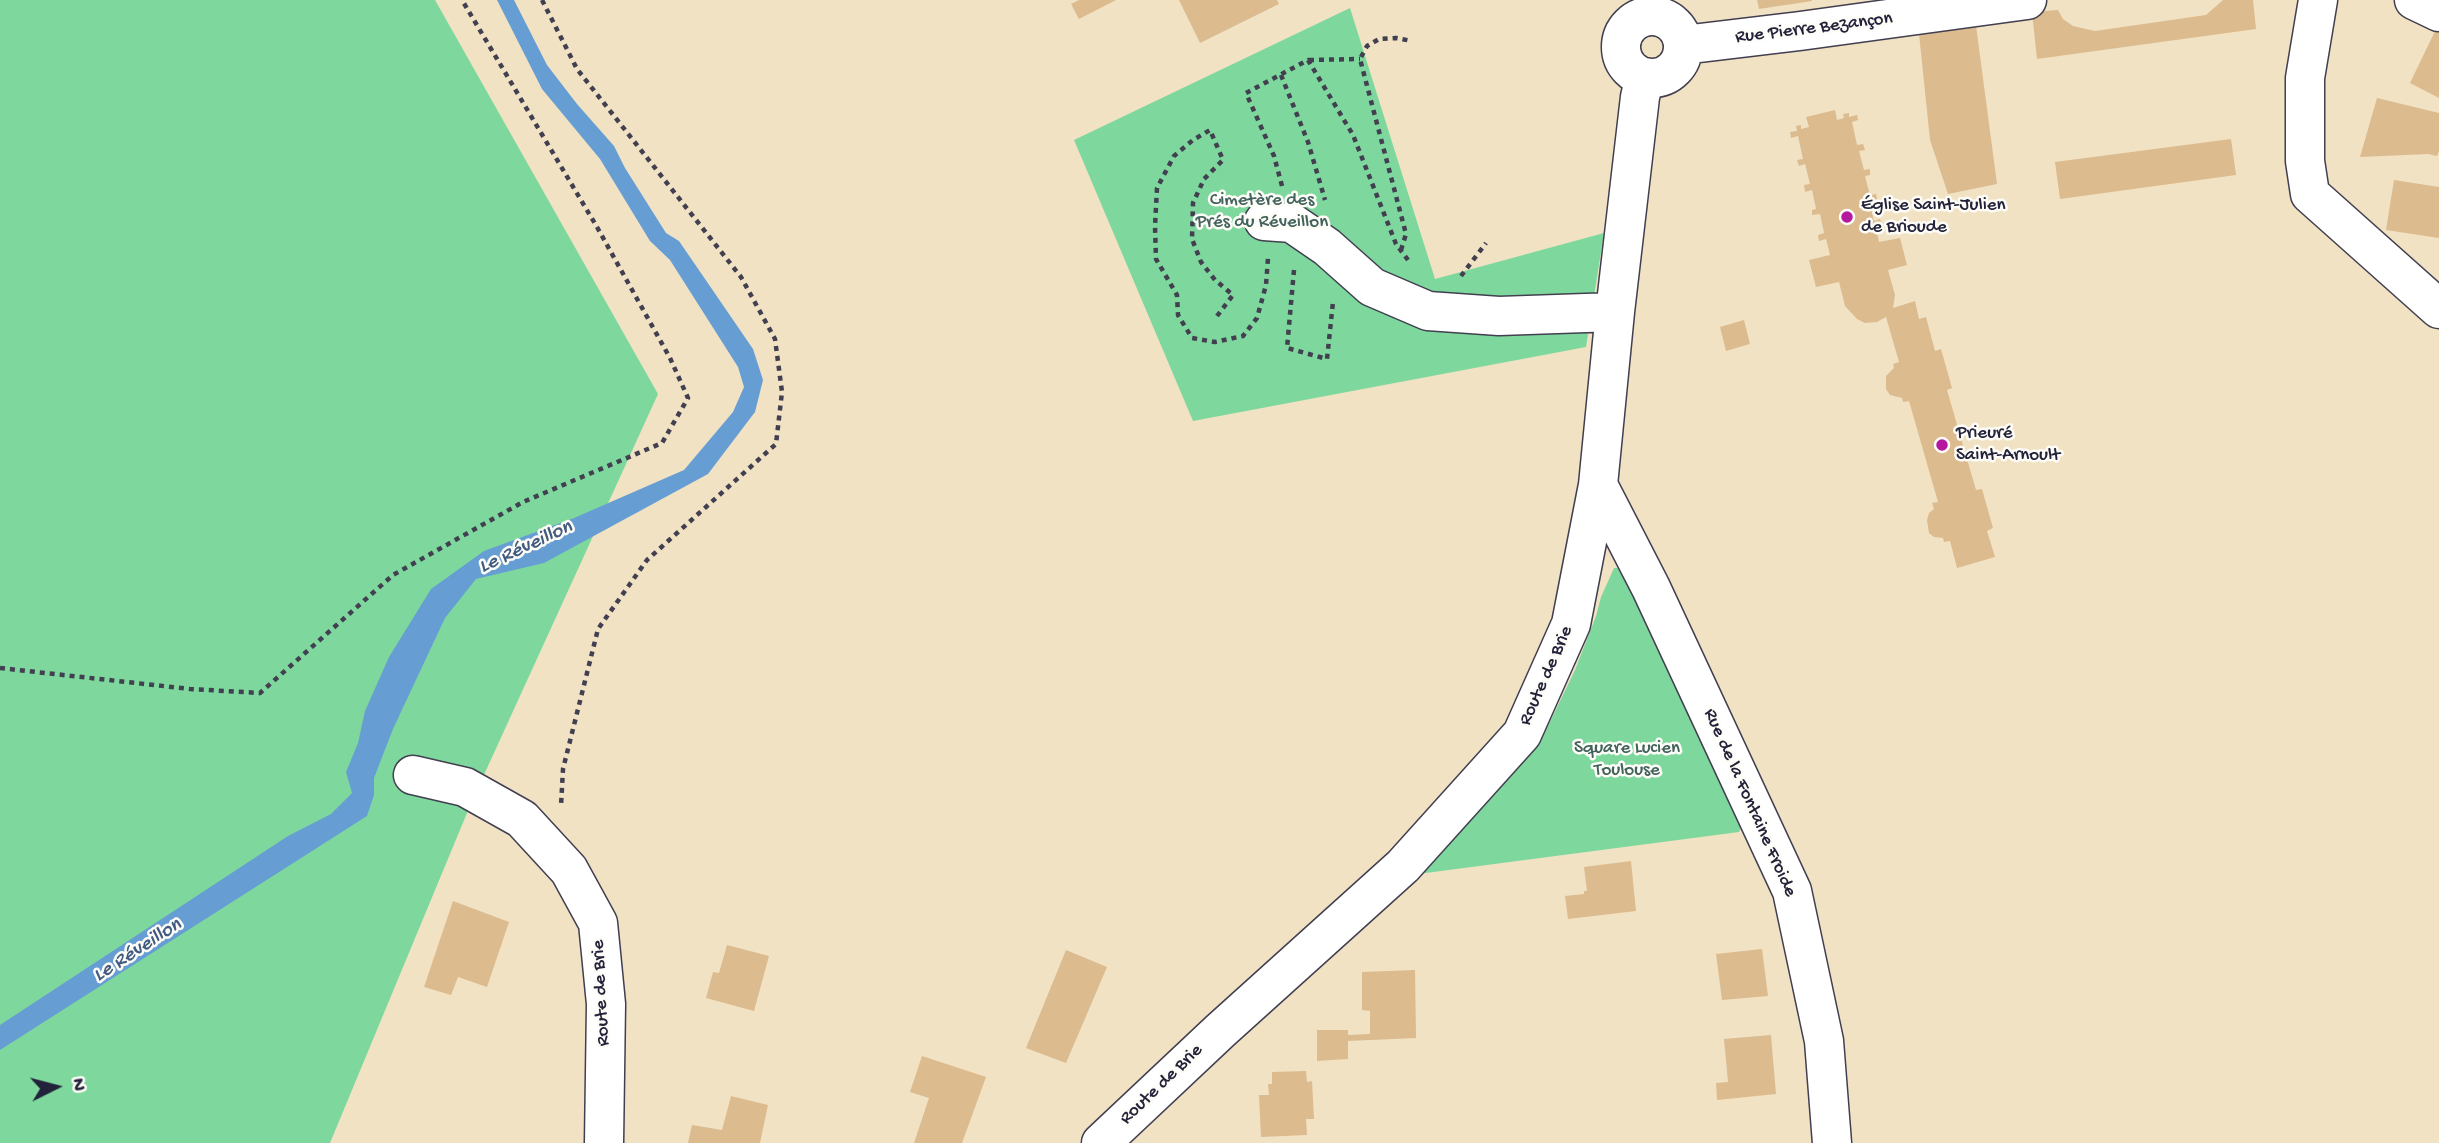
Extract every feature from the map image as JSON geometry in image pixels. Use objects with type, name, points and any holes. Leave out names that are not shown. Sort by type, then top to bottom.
[{"type":"street","name":"Rue Pierre Bezançon","points":[[1683,45],[1800,32],[2027,0]]},
{"type":"street","points":[[2318,0],[2305,78],[2305,161],[2310,194],[2439,309]]},
{"type":"street","points":[[2414,0],[2439,12]]},
{"type":"street","points":[[1636,9],[1668,20],[1681,35],[1683,45],[1682,54],[1672,71],[1664,76],[1645,78],[1624,62],[1620,43],[1636,9]]},
{"type":"street","name":"Route de Brie","points":[[1101,1143],[1220,1031],[1403,866],[1521,734],[1571,624],[1598,485],[1615,312],[1640,97],[1645,78]]},
{"type":"street","points":[[1264,221],[1292,223],[1327,247],[1373,287],[1428,311],[1499,316],[1615,312]]},
{"type":"street","name":"Rue de la Fontaine Froide","points":[[1598,485],[1651,587],[1792,891],[1824,1041],[1832,1143]]},
{"type":"street","name":"Route de Brie","points":[[413,775],[465,788],[522,819],[569,870],[598,923],[606,1004],[604,1143]]},
{"type":"path","points":[[0,668],[190,690],[260,693],[393,575],[523,502],[662,443],[688,398],[675,368],[597,227],[462,0]]},
{"type":"path","points":[[541,0],[577,69],[741,277],[775,339],[782,392],[776,444],[647,560],[598,629],[563,769],[557,856]]},
{"type":"path","points":[[1401,250],[1406,234],[1360,59],[1367,46],[1379,39],[1412,41]]},
{"type":"path","points":[[1308,60],[1360,59]]},
{"type":"path","points":[[1217,316],[1233,295],[1215,280],[1201,262],[1192,239],[1192,215],[1193,203],[1204,179],[1223,160],[1210,131],[1193,140],[1174,156],[1157,188],[1156,259],[1177,295],[1178,315],[1192,338],[1215,342],[1243,336],[1256,318],[1266,285],[1268,264],[1264,221]]},
{"type":"green space","points":[[0,0],[435,0],[658,394],[472,801],[330,1143],[0,1143]]},
{"type":"green space","name":"Cimetère des Prés du Réveillon","points":[[1350,8],[1435,279],[1604,233],[1586,347],[1193,421],[1074,140]]},
{"type":"green space","name":"Square Lucien Toulouse","points":[[1614,568],[1621,568],[1747,817],[1739,832],[1418,874],[1545,732],[1575,670]]},
{"type":"water","name":"Le Réveillon","points":[[497,0],[514,0],[547,65],[614,146],[666,233],[679,241],[753,349],[763,380],[755,412],[708,474],[544,563],[476,579],[445,618],[393,729],[374,778],[374,795],[367,816],[0,1050],[0,1025],[288,836],[331,814],[352,793],[346,772],[358,743],[365,711],[389,657],[431,589],[484,551],[574,518],[684,470],[733,412],[744,387],[738,367],[670,260],[650,241],[600,159],[542,89]]},
{"type":"building","points":[[1079,0],[1116,0],[1079,19],[1071,4]]},
{"type":"building","points":[[1179,0],[1277,0],[1279,4],[1200,43]]},
{"type":"building","points":[[1757,0],[1812,0],[1812,1],[1759,9]]},
{"type":"building","points":[[2223,0],[2253,0],[2256,29],[2037,59],[2032,12],[2058,10],[2063,19],[2073,26],[2095,31],[2206,15]]},
{"type":"building","points":[[1975,18],[1997,184],[1948,194],[1930,140],[1918,24]]},
{"type":"building","points":[[2436,29],[2439,30],[2439,98],[2410,83]]},
{"type":"building","points":[[2377,98],[2439,113],[2437,156],[2428,154],[2360,157]]},
{"type":"building","points":[[1835,110],[1837,120],[1844,118],[1843,114],[1849,113],[1849,117],[1857,115],[1858,120],[1852,122],[1857,145],[1863,144],[1865,150],[1859,151],[1864,170],[1870,169],[1870,175],[1865,176],[1870,195],[1876,194],[1877,199],[1869,201],[1874,221],[1880,219],[1882,225],[1876,227],[1879,242],[1900,238],[1907,265],[1888,270],[1895,295],[1893,308],[1915,301],[1919,319],[1926,317],[1935,351],[1941,349],[1952,388],[1947,390],[1976,490],[1982,489],[1993,528],[1987,531],[1995,557],[1957,568],[1950,541],[1944,542],[1943,538],[1929,533],[1929,513],[1934,509],[1932,503],[1938,502],[1909,401],[1903,402],[1902,398],[1890,395],[1886,389],[1886,376],[1894,368],[1893,364],[1899,362],[1886,317],[1877,322],[1865,323],[1857,319],[1845,306],[1839,282],[1816,287],[1809,260],[1830,255],[1826,239],[1819,241],[1818,235],[1824,233],[1820,214],[1812,215],[1812,210],[1816,209],[1812,190],[1805,192],[1804,185],[1810,184],[1805,164],[1799,166],[1797,160],[1803,159],[1798,136],[1791,138],[1790,132],[1797,131],[1796,126],[1801,125],[1801,129],[1809,127],[1806,117]]},
{"type":"building","points":[[2231,139],[2236,175],[2060,199],[2055,162]]},
{"type":"building","points":[[2394,180],[2439,187],[2439,238],[2386,230]]},
{"type":"building","points":[[1744,320],[1750,344],[1726,351],[1720,327]]},
{"type":"building","points":[[1631,861],[1636,911],[1568,919],[1565,896],[1584,894],[1584,891],[1587,891],[1584,867]]},
{"type":"building","points":[[453,901],[509,922],[487,987],[458,977],[451,995],[424,987]]},
{"type":"building","points":[[727,945],[769,956],[754,1011],[706,998],[713,972],[719,973]]},
{"type":"building","points":[[1762,949],[1768,996],[1722,1000],[1716,954]]},
{"type":"building","points":[[1066,950],[1107,967],[1066,1063],[1026,1048]]},
{"type":"building","points":[[1415,970],[1416,1038],[1348,1041],[1348,1059],[1317,1061],[1317,1030],[1348,1030],[1348,1035],[1370,1034],[1370,1011],[1362,1010],[1362,972]]},
{"type":"building","points":[[1771,1035],[1776,1094],[1717,1100],[1716,1083],[1728,1082],[1724,1039]]},
{"type":"building","points":[[922,1056],[986,1077],[962,1143],[914,1143],[929,1098],[910,1092]]},
{"type":"building","points":[[1306,1071],[1307,1082],[1312,1081],[1314,1119],[1306,1119],[1307,1135],[1261,1137],[1259,1095],[1269,1095],[1268,1084],[1272,1084],[1272,1072]]},
{"type":"building","points":[[731,1096],[768,1105],[760,1143],[688,1143],[692,1125],[722,1130]]},
{"type":"place","name":"Église Saint-Julien de Brioude","points":[[1847,217]]},
{"type":"place","name":"Prieuré Saint-Arnoult","points":[[1942,445]]}]
